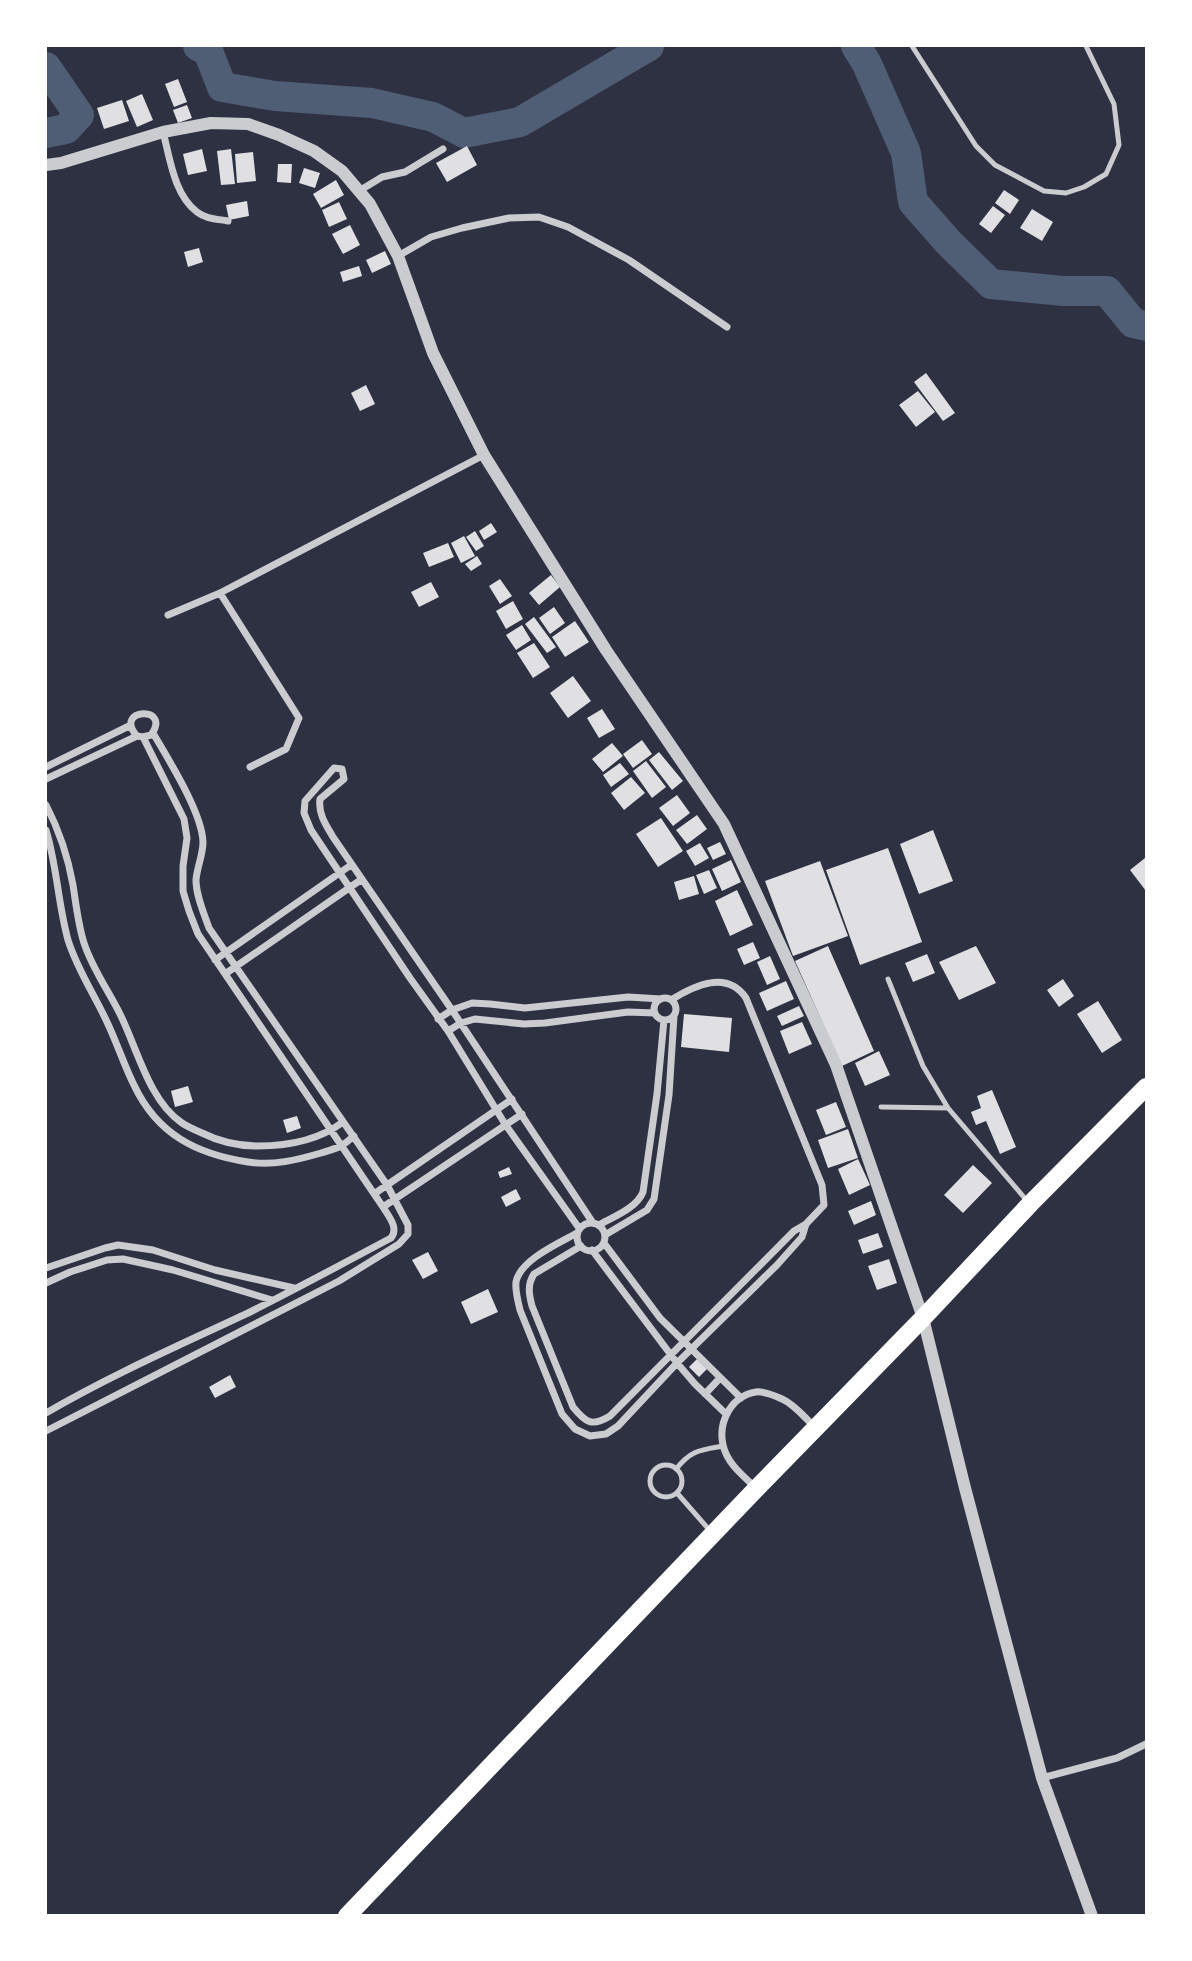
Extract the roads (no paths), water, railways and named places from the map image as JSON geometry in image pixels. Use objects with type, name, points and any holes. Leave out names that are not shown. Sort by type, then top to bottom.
[{"type":"main road","points":[[347,1916],[815,1427],[1146,1087]]},
{"type":"street","points":[[46,165],[61,163],[163,132],[211,123],[248,124],[313,151],[342,171],[370,204],[398,256],[433,353],[484,455],[606,650],[724,824],[836,1065],[923,1318],[1042,1778],[1092,1916]]},
{"type":"street","points":[[163,132],[178,184],[188,202],[197,212],[209,218],[228,221]]},
{"type":"street","points":[[359,191],[382,177],[405,172],[443,149]]},
{"type":"street","points":[[398,256],[431,237],[462,228],[509,218],[538,217],[568,227],[629,260],[727,327]]},
{"type":"street","points":[[168,615],[220,593],[484,455]]},
{"type":"street","points":[[220,593],[299,718],[286,749],[250,767]]},
{"type":"street","points":[[46,1413],[139,1364],[295,1289],[394,1234],[395,1227],[374,1194],[198,934],[183,891],[187,838],[184,819],[162,773],[131,725],[137,715],[148,714],[155,722],[153,733],[197,815],[203,842],[196,883],[199,901],[209,928],[387,1185],[408,1225],[408,1234],[399,1244],[339,1281],[46,1430]]},
{"type":"street","points":[[46,768],[131,725]]},
{"type":"street","points":[[46,779],[153,733]]},
{"type":"street","points":[[71,755],[76,765]]},
{"type":"street","points":[[162,773],[173,767]]},
{"type":"street","points":[[438,1019],[452,1010],[472,1003],[544,1007],[628,997],[671,1000],[676,1010],[669,1094],[653,1199],[647,1210],[605,1239],[597,1249],[586,1250],[581,1247],[577,1240],[578,1231],[505,1124],[448,1031],[438,1019],[410,978],[311,830],[304,813],[305,801],[334,768],[342,769],[344,779],[320,799],[319,806],[321,815],[351,865],[424,968],[452,1010],[460,1023],[596,1224],[605,1239],[655,1312],[741,1398]]},
{"type":"street","points":[[46,805],[57,828],[73,883],[83,942],[135,1046],[147,1079],[168,1111],[183,1124],[216,1140],[242,1146],[294,1143],[331,1131],[344,1122]]},
{"type":"street","points":[[184,819],[197,815]]},
{"type":"street","points":[[57,828],[46,831],[71,949],[120,1049],[134,1085],[145,1104],[173,1136],[210,1153],[257,1163],[277,1163],[303,1158],[341,1146],[354,1136]]},
{"type":"street","points":[[215,960],[351,865]]},
{"type":"street","points":[[225,974],[362,879]]},
{"type":"street","points":[[183,883],[196,883]]},
{"type":"street","points":[[309,894],[319,909]]},
{"type":"street","points":[[261,927],[271,942]]},
{"type":"street","points":[[71,949],[83,942]]},
{"type":"street","points":[[410,978],[424,968]]},
{"type":"street","points":[[581,1247],[534,1274],[528,1285],[532,1307],[573,1408],[582,1418],[592,1423],[601,1422],[610,1416],[794,1231],[806,1224],[824,1205],[822,1185],[740,989],[733,985],[716,983],[698,986],[671,1000]]},
{"type":"street","points":[[661,999],[656,1002],[654,1008],[658,1018],[664,1020],[674,1016]]},
{"type":"street","points":[[100,1008],[112,1000]]},
{"type":"street","points":[[508,1022],[510,1007]]},
{"type":"street","points":[[448,1031],[460,1023],[475,1019],[524,1024],[628,1012],[655,1013]]},
{"type":"street","points":[[647,1210],[641,1199],[657,1094],[664,1020]]},
{"type":"street","points":[[134,1085],[147,1079]]},
{"type":"street","points":[[303,1090],[315,1081]]},
{"type":"street","points":[[657,1094],[669,1094]]},
{"type":"street","points":[[374,1194],[512,1099]]},
{"type":"street","points":[[383,1208],[522,1114]]},
{"type":"street","points":[[173,1136],[183,1124]]},
{"type":"street","points":[[462,1133],[471,1147]]},
{"type":"street","points":[[210,1153],[216,1140]]},
{"type":"street","points":[[422,1160],[431,1174]]},
{"type":"street","points":[[646,1169],[658,1170]]},
{"type":"street","points":[[641,1199],[596,1224],[584,1225],[525,1265],[516,1284],[520,1310],[562,1414],[575,1429],[590,1436],[606,1434],[618,1426],[677,1363],[777,1265],[802,1237],[806,1224]]},
{"type":"street","points":[[391,1238],[399,1244]]},
{"type":"street","points":[[46,1268],[118,1245],[153,1250],[215,1270],[295,1289]]},
{"type":"street","points":[[105,1248],[107,1260]]},
{"type":"street","points":[[592,1250],[670,1355],[725,1413]]},
{"type":"street","points":[[769,1257],[777,1265]]},
{"type":"street","points":[[173,1270],[176,1258]]},
{"type":"street","points":[[46,1283],[107,1260],[123,1259],[173,1270],[272,1300]]},
{"type":"street","points":[[333,1269],[339,1281]]},
{"type":"street","points":[[211,1283],[215,1270]]},
{"type":"street","points":[[516,1284],[528,1285]]},
{"type":"street","points":[[730,1295],[738,1304]]},
{"type":"street","points":[[280,1296],[287,1307]]},
{"type":"street","points":[[139,1364],[145,1380]]},
{"type":"street","points":[[544,1370],[555,1365]]},
{"type":"street","points":[[705,1394],[720,1378]]},
{"type":"street","points":[[756,1489],[730,1462],[723,1447],[721,1431],[725,1413],[741,1398],[758,1392],[784,1399],[815,1427]]},
{"type":"street","points":[[629,1397],[637,1406]]},
{"type":"street","points":[[575,1429],[582,1418]]},
{"type":"street","points":[[1042,1778],[1116,1758],[1146,1744]]},
{"type":"lane","points":[[912,46],[976,146],[995,165],[1044,191],[1066,193],[1084,187],[1107,174],[1119,145],[1114,104],[1086,46]]},
{"type":"lane","points":[[888,979],[923,1066],[948,1108],[1030,1204]]},
{"type":"lane","points":[[881,1107],[948,1108]]},
{"type":"lane","points":[[676,1469],[686,1457],[697,1450],[723,1447]]},
{"type":"lane","points":[[670,1466],[676,1469],[682,1480],[677,1493],[661,1496],[652,1489],[651,1477],[658,1468],[670,1466]]},
{"type":"lane","points":[[677,1493],[713,1534]]},
{"type":"waterway","points":[[198,46],[208,51],[222,87],[275,96],[372,103],[433,117],[464,133],[520,122],[649,46]]},
{"type":"waterway","points":[[856,46],[867,64],[906,153],[913,202],[949,243],[991,284],[1063,291],[1107,291],[1133,323],[1146,326]]},
{"type":"waterway","points":[[46,67],[79,115],[66,129],[46,133]]}]
